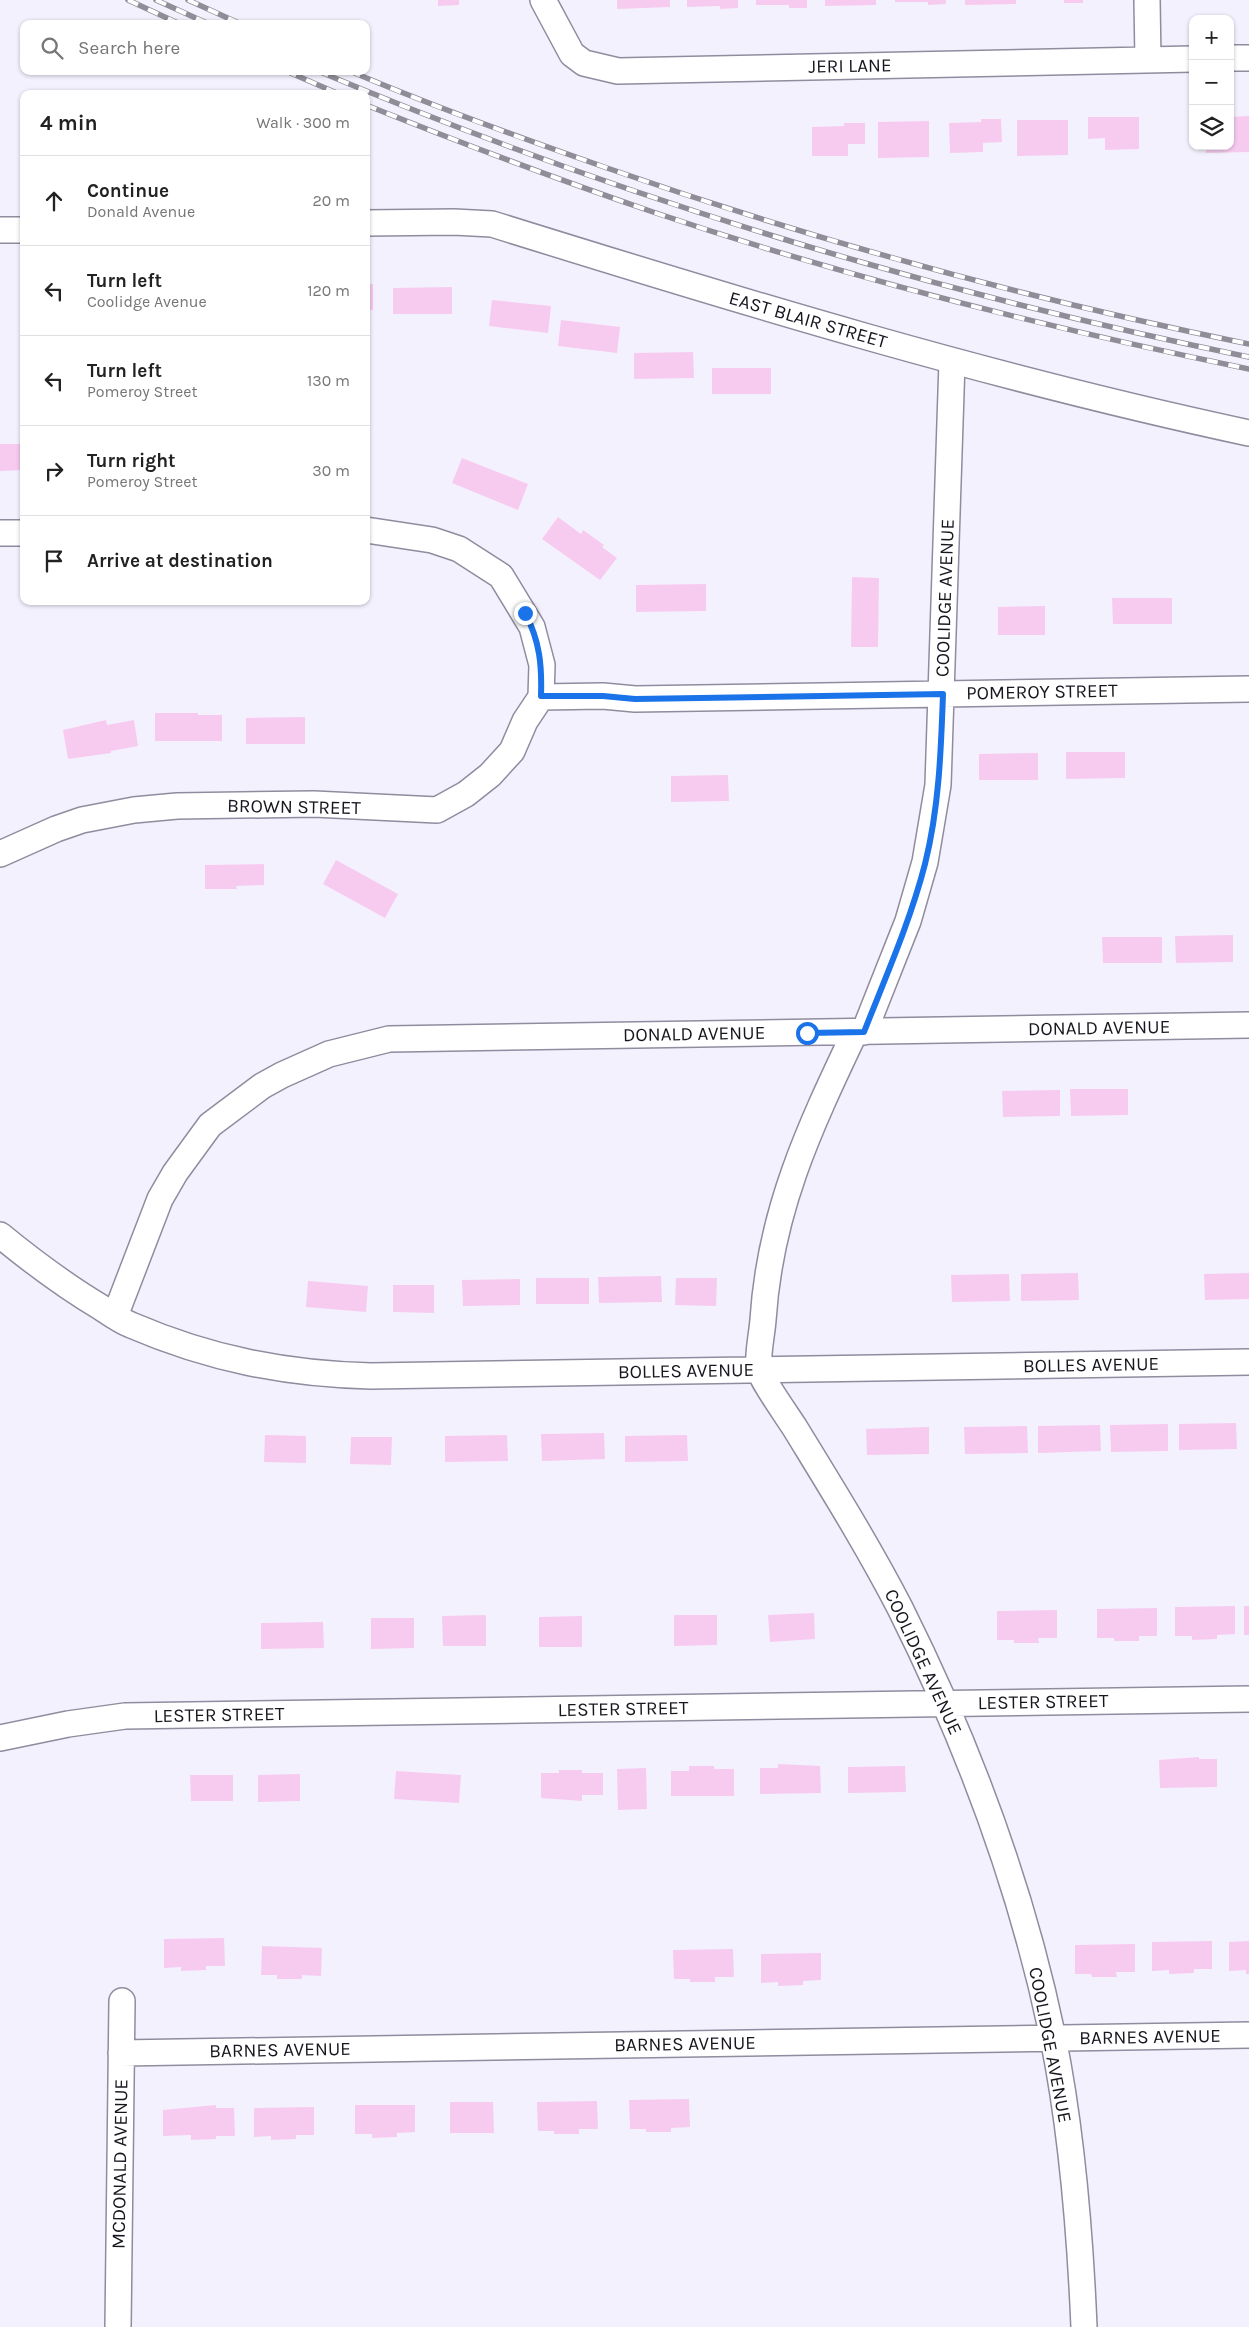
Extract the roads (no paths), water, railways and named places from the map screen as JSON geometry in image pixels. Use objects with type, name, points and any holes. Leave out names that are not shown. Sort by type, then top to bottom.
[{"type":"street","name":"JERI LANE","points":[[543,0],[572,54],[584,63],[618,71],[1189,59]]},
{"type":"street","points":[[1147,0],[1148,60]]},
{"type":"street","points":[[1234,58],[1249,58]]},
{"type":"street","name":"EAST BLAIR STREET","points":[[370,223],[454,222],[492,224],[708,292],[952,362],[1249,433]]},
{"type":"street","points":[[0,230],[20,230]]},
{"type":"street","name":"COOLIDGE AVENUE","points":[[952,362],[943,694],[938,785],[925,862],[908,921],[860,1032],[812,1122],[790,1180],[770,1261],[764,1302],[759,1370],[861,1537],[898,1605],[946,1704],[990,1816],[1027,1934],[1053,2038],[1076,2206],[1084,2327]]},
{"type":"street","points":[[370,531],[432,540],[459,549],[501,576],[532,627],[542,665],[541,696]]},
{"type":"street","points":[[0,533],[20,533]]},
{"type":"street","name":"POMEROY STREET","points":[[541,696],[603,696],[635,699],[1249,689]]},
{"type":"street","name":"BROWN STREET","points":[[0,854],[56,828],[82,820],[134,810],[177,806],[314,804],[438,810],[466,794],[490,775],[512,751],[525,721],[541,696]]},
{"type":"street","name":"DONALD AVENUE","points":[[122,1320],[149,1223],[160,1199],[181,1165],[210,1125],[262,1086],[300,1066],[330,1054],[389,1039],[1249,1025]]},
{"type":"street","name":"BOLLES AVENUE","points":[[0,1235],[68,1288],[122,1320],[215,1356],[281,1370],[323,1375],[371,1376],[1249,1362]]},
{"type":"street","name":"LESTER STREET","points":[[0,1738],[68,1724],[125,1716],[1249,1699]]},
{"type":"street","name":"MCDONALD AVENUE","points":[[118,2327],[122,2001]]},
{"type":"street","name":"BARNES AVENUE","points":[[121,2052],[1249,2035]]},
{"type":"railway","points":[[128,0],[171,20]]},
{"type":"railway","points":[[156,0],[200,20]]},
{"type":"railway","points":[[188,0],[232,20]]},
{"type":"railway","points":[[295,75],[330,90]]},
{"type":"railway","points":[[328,75],[365,90]]},
{"type":"railway","points":[[360,75],[446,110],[542,145],[765,220],[925,267],[1005,288],[1167,327],[1249,344]]},
{"type":"railway","points":[[370,92],[545,160],[660,200],[776,237],[1011,303],[1249,357]]},
{"type":"railway","points":[[370,107],[509,160],[653,212],[800,259],[1024,319],[1249,369]]}]
